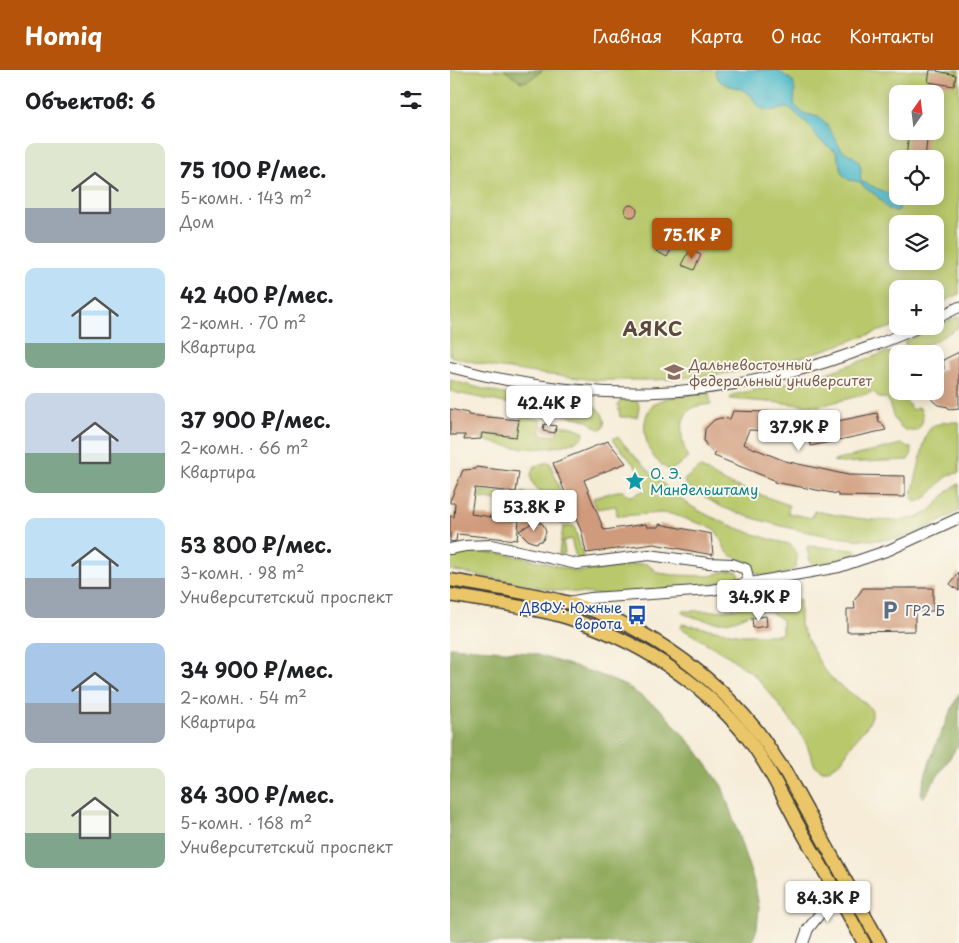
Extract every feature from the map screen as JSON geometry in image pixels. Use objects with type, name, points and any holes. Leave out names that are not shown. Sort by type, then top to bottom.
[{"type":"main road","points":[[450,580],[566,602],[601,613],[652,638],[682,659],[712,684],[737,707],[768,745],[880,943]]},
{"type":"main road","points":[[450,595],[563,617],[611,634],[675,670],[704,694],[729,717],[746,737],[768,770],[864,943]]},
{"type":"main road","points":[[797,822],[807,811]]},
{"type":"street","points":[[944,314],[959,307]]},
{"type":"street","points":[[450,367],[491,378],[594,392],[673,392],[714,388],[816,366],[904,335]]},
{"type":"street","points":[[566,602],[591,598],[711,590],[839,567],[889,550],[959,518]]},
{"type":"street","points":[[450,549],[465,546],[491,545],[577,564],[649,555],[708,563],[732,564],[746,569],[749,584]]},
{"type":"street","points":[[803,943],[808,929],[815,918],[836,893]]},
{"type":"green space","points":[[450,70],[959,70],[959,294],[944,302],[944,280],[889,280],[889,328],[783,363],[716,375],[656,380],[596,380],[494,367],[450,356]]},
{"type":"green space","points":[[504,70],[543,70],[528,81],[521,82]]},
{"type":"green space","points":[[959,316],[959,327],[932,342],[925,345],[904,344],[906,341],[919,335],[944,335],[944,323]]},
{"type":"green space","points":[[889,353],[889,400],[906,400],[912,410],[919,407],[922,413],[922,422],[916,431],[904,429],[896,422],[888,400],[886,398],[879,398],[874,392],[819,406],[730,399],[732,395],[815,377]]},
{"type":"green space","points":[[450,380],[493,392],[542,401],[588,404],[599,410],[604,419],[604,425],[603,428],[599,429],[588,421],[579,418],[450,391]]},
{"type":"green space","points":[[709,393],[711,404],[695,407],[685,416],[682,438],[688,458],[670,471],[653,456],[647,442],[645,426],[648,412],[663,399]]},
{"type":"green space","points":[[623,398],[634,398],[638,402],[637,417],[620,417],[618,404]]},
{"type":"green space","points":[[521,416],[541,420],[541,434],[556,436],[559,425],[583,431],[584,435],[578,440],[567,444],[535,449],[502,445],[482,439],[483,434],[517,437]]},
{"type":"green space","points":[[945,422],[959,422],[959,473],[952,474],[922,500],[915,502],[912,499],[913,490],[926,435],[932,426]]},
{"type":"green space","points":[[618,437],[651,472],[688,504],[737,528],[792,546],[797,554],[795,568],[777,575],[767,576],[758,574],[748,563],[729,554],[713,528],[671,514],[619,516],[617,515],[616,506],[597,509],[593,498],[617,491],[623,491],[628,496],[632,496],[645,490],[640,472],[613,440]]},
{"type":"green space","points":[[901,444],[911,448],[912,453],[908,460],[842,463],[833,461]]},
{"type":"green space","points":[[548,462],[563,496],[561,498],[542,492],[533,484],[531,479],[531,473],[535,466]]},
{"type":"green space","points":[[700,467],[727,483],[789,505],[788,513],[812,518],[814,511],[871,520],[886,521],[914,518],[930,511],[954,486],[959,484],[959,511],[927,528],[893,539],[854,539],[806,532],[739,514],[717,505],[686,485],[684,480]]},
{"type":"green space","points":[[481,491],[520,495],[523,492],[547,506],[568,509],[572,520],[570,523],[561,524],[556,517],[544,509],[480,498]]},
{"type":"green space","points":[[574,526],[583,555],[582,559],[579,559],[575,554],[571,539],[563,541],[565,553],[559,554],[563,527]]},
{"type":"green space","points":[[807,547],[856,550],[858,553],[837,562],[815,566],[809,558]]},
{"type":"green space","points":[[477,552],[506,554],[578,572],[647,564],[658,573],[674,575],[710,576],[725,571],[737,571],[739,575],[733,581],[604,595],[552,590],[450,570],[450,554]]},
{"type":"green space","points":[[800,599],[800,625],[822,667],[836,683],[867,704],[872,711],[868,725],[855,740],[840,763],[827,770],[821,770],[815,766],[804,738],[753,674],[728,656],[681,628],[682,624],[742,635],[778,635],[782,633],[782,620],[766,611],[753,613],[731,621],[718,622],[687,615],[682,613],[682,611],[718,611]]},
{"type":"green space","points":[[450,647],[531,653],[598,674],[628,687],[661,710],[695,748],[722,786],[755,885],[759,907],[757,928],[752,943],[450,943]]},
{"type":"green space","points":[[959,693],[959,744],[923,798],[921,792],[927,770],[936,744]]},
{"type":"water","points":[[715,70],[777,70],[793,81],[795,91],[794,105],[803,113],[816,116],[825,123],[841,149],[859,161],[861,181],[889,194],[889,205],[899,205],[899,210],[895,212],[888,209],[876,195],[865,188],[860,182],[849,180],[843,175],[836,152],[818,139],[809,125],[790,108],[772,111],[762,109],[746,92],[726,85],[718,78]]},
{"type":"building","points":[[930,70],[938,70],[956,75],[954,86],[928,82]]},
{"type":"building","points":[[908,140],[927,140],[926,150],[907,150]]},
{"type":"building","points":[[629,205],[633,205],[637,211],[633,217],[629,217],[625,213],[625,209]]},
{"type":"building","points":[[664,236],[675,242],[667,257],[656,251]]},
{"type":"building","points":[[690,250],[701,255],[694,270],[682,265]]},
{"type":"building","points":[[959,352],[959,408],[949,409],[948,407],[938,405],[932,400],[944,400],[944,360]]},
{"type":"building","points":[[450,409],[468,413],[468,415],[519,420],[516,437],[482,433],[481,439],[464,440],[465,435],[450,435]]},
{"type":"building","points":[[733,411],[799,413],[799,416],[807,418],[813,426],[877,413],[879,422],[881,422],[886,430],[811,446],[809,435],[801,436],[794,432],[749,430],[743,444],[785,461],[848,475],[905,476],[905,497],[838,496],[838,494],[774,482],[774,480],[714,456],[715,454],[707,447],[704,441],[705,429],[714,420],[720,418],[730,419]]},
{"type":"building","points":[[544,424],[556,426],[555,433],[543,431]]},
{"type":"building","points":[[608,441],[626,463],[584,480],[604,530],[646,524],[647,527],[659,527],[659,524],[711,534],[713,555],[654,544],[586,553],[582,533],[553,463]]},
{"type":"building","points":[[476,467],[519,472],[516,492],[475,488],[471,514],[519,521],[517,540],[457,534],[456,541],[450,542],[450,516],[454,517],[455,503],[450,503],[450,501],[463,470],[476,469]]},
{"type":"building","points":[[535,521],[543,524],[546,532],[543,540],[536,543],[529,541],[519,531]]},
{"type":"building","points":[[959,572],[959,591],[950,584]]},
{"type":"building","name":"ГР2 Б","points":[[863,588],[933,588],[933,611],[915,611],[915,631],[847,632],[847,609],[855,609],[854,601]]},
{"type":"building","points":[[766,616],[767,626],[753,628],[752,618]]},
{"type":"place","name":"Дальневосточный федеральный университет","points":[[674,372]]},
{"type":"place","name":"О. Э. Мандельштаму","points":[[635,481]]},
{"type":"place","name":"ГР2 Б","points":[[890,610]]},
{"type":"place","name":"ДВФУ: Южные ворота","points":[[637,615]]},
{"type":"district","name":"АЯКС","points":[[653,328]]}]
